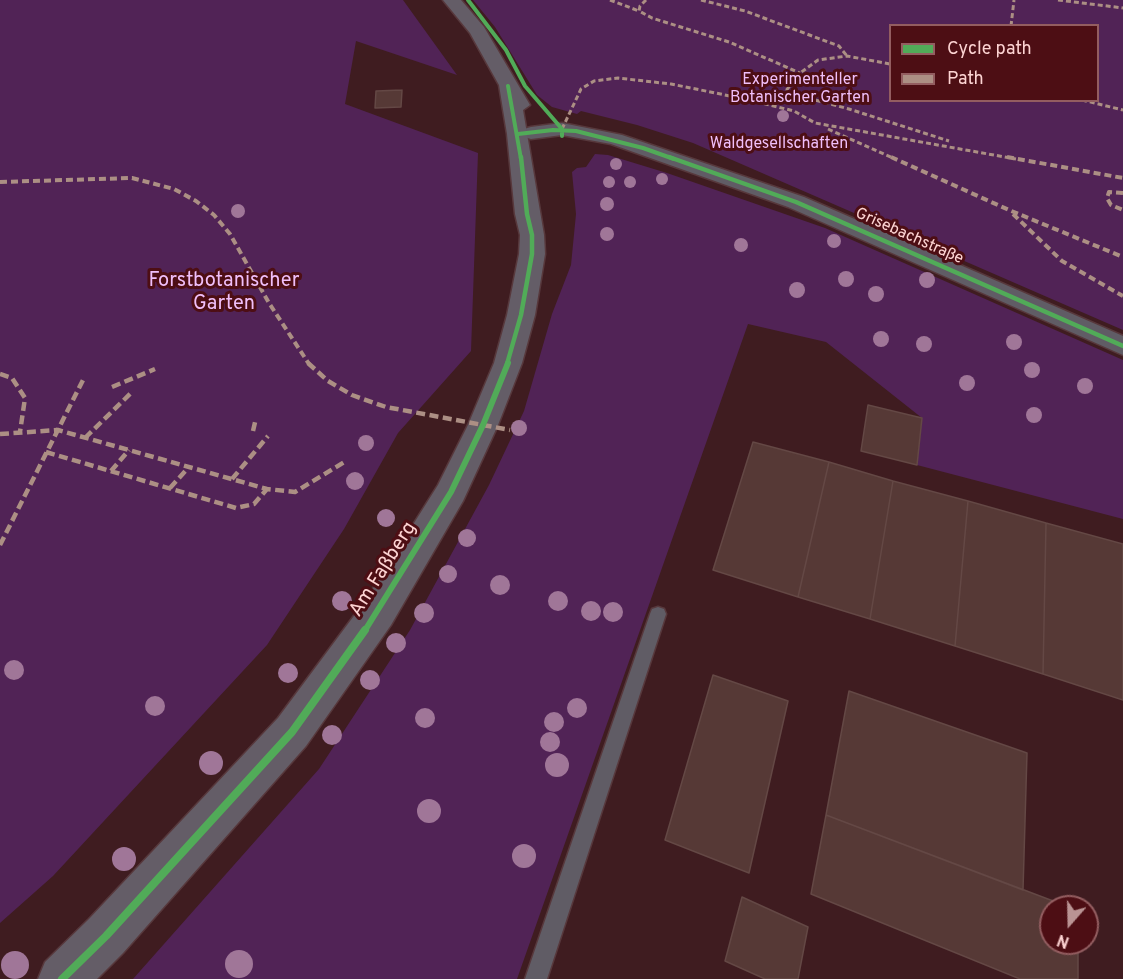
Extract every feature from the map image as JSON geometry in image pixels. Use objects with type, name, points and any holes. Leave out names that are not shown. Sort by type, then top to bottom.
[{"type":"street","name":"Am Faßberg","points":[[62,979],[106,936],[292,732],[378,613],[451,492],[492,404],[508,363],[521,315],[532,254],[532,235],[527,214],[524,133],[508,87],[477,31],[452,0]]},
{"type":"street","name":"Grisebachstraße","points":[[524,133],[593,141],[680,162],[796,202],[1123,346]]},
{"type":"lane","points":[[536,979],[658,614]]},
{"type":"green space","name":"Forstbotanischer Garten","points":[[0,0],[403,0],[457,75],[356,41],[345,104],[478,153],[471,351],[398,433],[344,529],[267,645],[53,876],[0,923]]},
{"type":"green space","name":"Experimenteller Botanischer Garten","points":[[473,0],[1123,0],[1123,330],[693,143],[637,125],[581,111],[577,114],[552,107],[537,95],[495,27]]},
{"type":"green space","points":[[595,154],[608,155],[667,173],[825,228],[1123,360],[1123,519],[917,465],[922,418],[826,342],[748,324],[517,979],[133,979],[319,769],[410,630],[489,485],[524,411],[552,314],[571,265],[576,214],[572,172],[577,168],[586,167]]},
{"type":"building","points":[[402,90],[401,107],[375,108],[376,91]]},
{"type":"building","points":[[868,405],[922,418],[917,465],[861,451]]},
{"type":"building","points":[[753,442],[829,462],[798,597],[713,570]]},
{"type":"building","points":[[829,462],[893,481],[870,619],[798,597]]},
{"type":"building","points":[[893,481],[968,501],[955,646],[870,619]]},
{"type":"building","points":[[968,501],[1046,523],[1043,674],[955,646]]},
{"type":"building","points":[[1046,523],[1123,544],[1123,700],[1043,674]]},
{"type":"building","points":[[713,675],[788,701],[749,873],[665,840]]},
{"type":"building","points":[[849,691],[1027,753],[1023,890],[826,815]]},
{"type":"building","points":[[826,815],[1039,896],[1039,955],[1078,955],[1078,979],[1020,979],[811,894]]},
{"type":"building","points":[[742,897],[808,927],[798,979],[765,979],[725,961]]},
{"type":"marked path","points":[[610,0],[639,11]]},
{"type":"marked path","points":[[646,0],[640,6],[639,11],[652,18],[729,42],[800,73]]},
{"type":"marked path","points":[[701,0],[745,11],[839,46],[847,56]]},
{"type":"marked path","points":[[1011,24],[1014,0]]},
{"type":"marked path","points":[[1058,0],[1123,8]]},
{"type":"marked path","points":[[788,97],[785,92],[800,73],[818,60],[847,56],[889,64]]},
{"type":"marked path","points":[[562,129],[581,89],[594,81],[618,78],[671,84],[745,99],[794,111],[815,123],[1123,178]]},
{"type":"marked path","points":[[785,92],[849,109],[949,141]]},
{"type":"marked path","points":[[1090,102],[1123,110]]},
{"type":"marked path","points":[[828,129],[1009,210],[1123,257]]},
{"type":"marked path","points":[[0,182],[132,178],[174,189],[196,201],[214,215],[230,234],[269,303],[309,364],[328,381],[352,395],[386,407],[510,430]]},
{"type":"marked path","points":[[1123,193],[1109,192],[1107,198],[1111,205],[1123,210]]},
{"type":"marked path","points":[[1013,214],[1062,261],[1123,296]]},
{"type":"marked path","points":[[112,387],[155,369]]},
{"type":"marked path","points":[[0,374],[12,378],[25,398],[20,432]]},
{"type":"marked path","points":[[0,545],[84,378]]},
{"type":"marked path","points":[[85,438],[131,393]]},
{"type":"marked path","points":[[253,431],[256,418]]},
{"type":"marked path","points":[[0,434],[58,430],[267,489],[295,492],[346,461]]},
{"type":"marked path","points":[[232,479],[268,436]]},
{"type":"marked path","points":[[111,471],[129,450]]},
{"type":"marked path","points":[[46,452],[236,508],[254,504],[267,489]]},
{"type":"marked path","points":[[170,488],[189,467]]},
{"type":"cycle path","points":[[468,0],[506,50],[525,86],[562,129],[562,136]]},
{"type":"cycle path","points":[[62,979],[106,936],[292,732],[378,613],[451,492],[483,425],[508,363],[521,315],[532,254],[532,235],[527,214],[518,134],[508,86]]},
{"type":"cycle path","points":[[518,134],[553,130],[576,131],[643,148],[796,202],[1123,346]]},
{"type":"park label","name":"Waldgesellschaften","points":[[779,145]]}]
